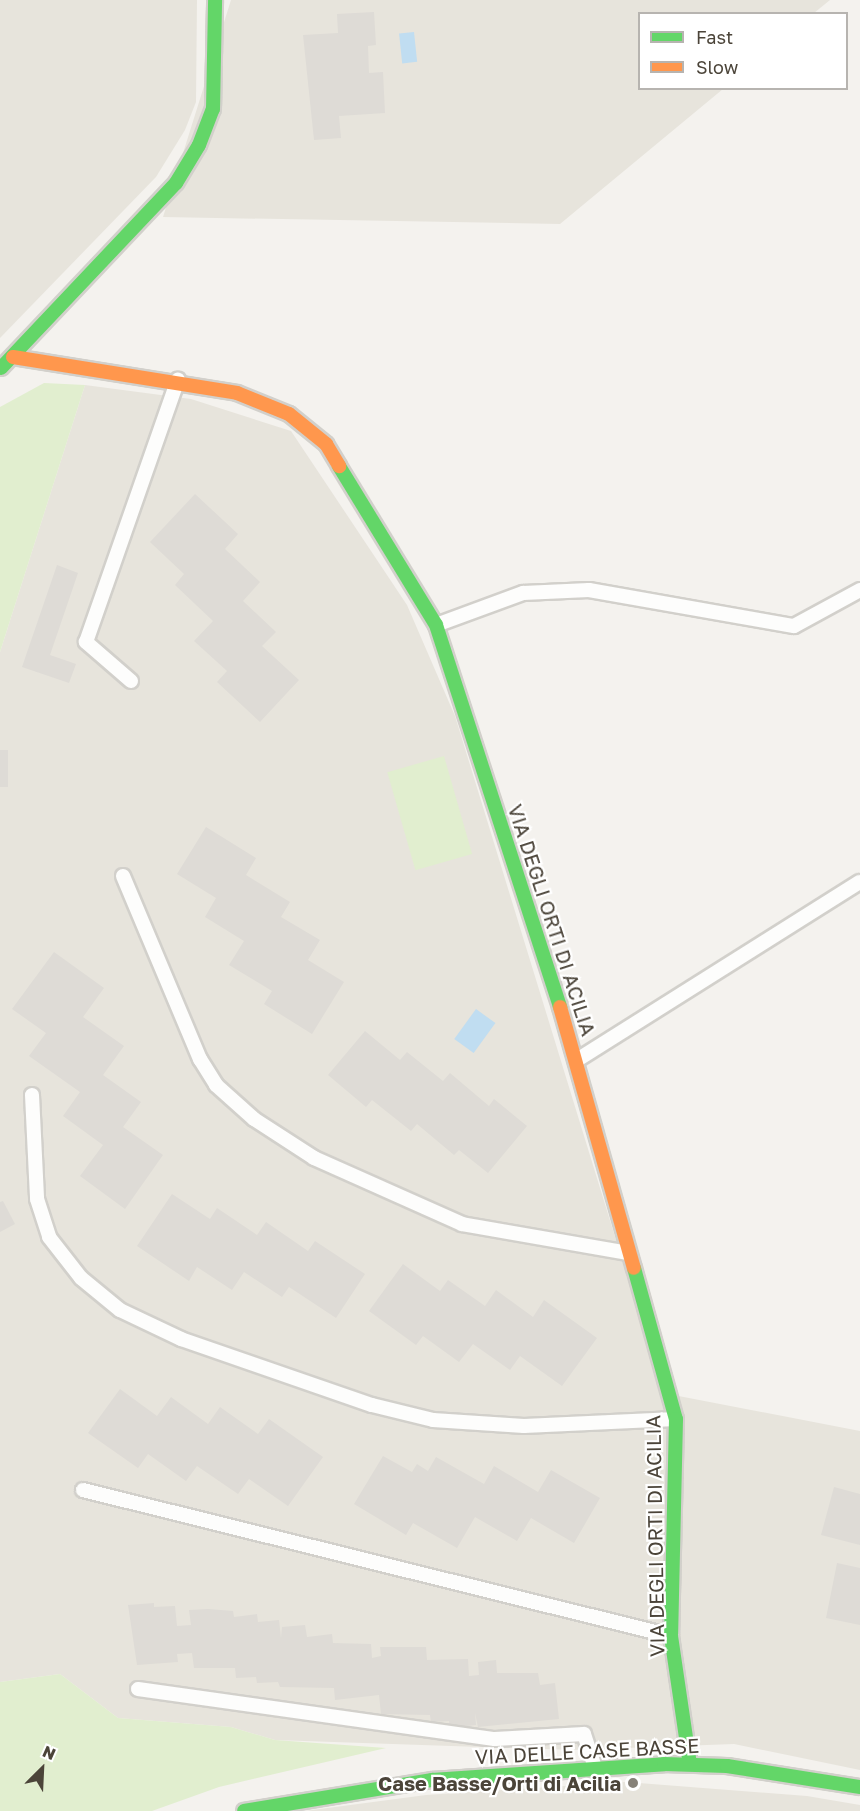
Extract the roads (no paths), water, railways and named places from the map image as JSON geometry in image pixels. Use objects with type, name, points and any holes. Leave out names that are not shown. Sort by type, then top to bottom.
[{"type":"street","points":[[0,370],[176,183],[199,145],[213,108],[214,0]]},
{"type":"street","name":"VIA DEGLI ORTI DI ACILIA","points":[[13,357],[178,380],[237,393],[289,414],[326,444],[436,625],[577,1060],[634,1253],[676,1419],[671,1636],[690,1764]]},
{"type":"street","name":"VIA DELLE CASE BASSE","points":[[244,1811],[393,1784],[595,1767],[690,1764],[860,1787]]},
{"type":"lane","points":[[131,681],[86,642],[178,380]]},
{"type":"lane","points":[[436,625],[523,593],[589,590],[794,626],[860,590]]},
{"type":"lane","points":[[123,876],[200,1059],[216,1085],[254,1119],[314,1158],[462,1224],[634,1253]]},
{"type":"lane","points":[[577,1060],[860,882]]},
{"type":"lane","points":[[32,1095],[37,1199],[49,1237],[81,1278],[120,1310],[181,1339],[372,1405],[433,1420],[525,1426],[676,1419]]},
{"type":"lane","points":[[83,1490],[671,1636]]},
{"type":"lane","points":[[138,1689],[495,1740],[580,1733],[588,1736],[595,1767]]},
{"type":"water","points":[[414,32],[417,62],[402,63],[399,34]]},
{"type":"water","points":[[476,1009],[495,1023],[474,1053],[454,1039]]},
{"type":"place","name":"Case Basse/Orti di Acilia","points":[[633,1783]]}]
